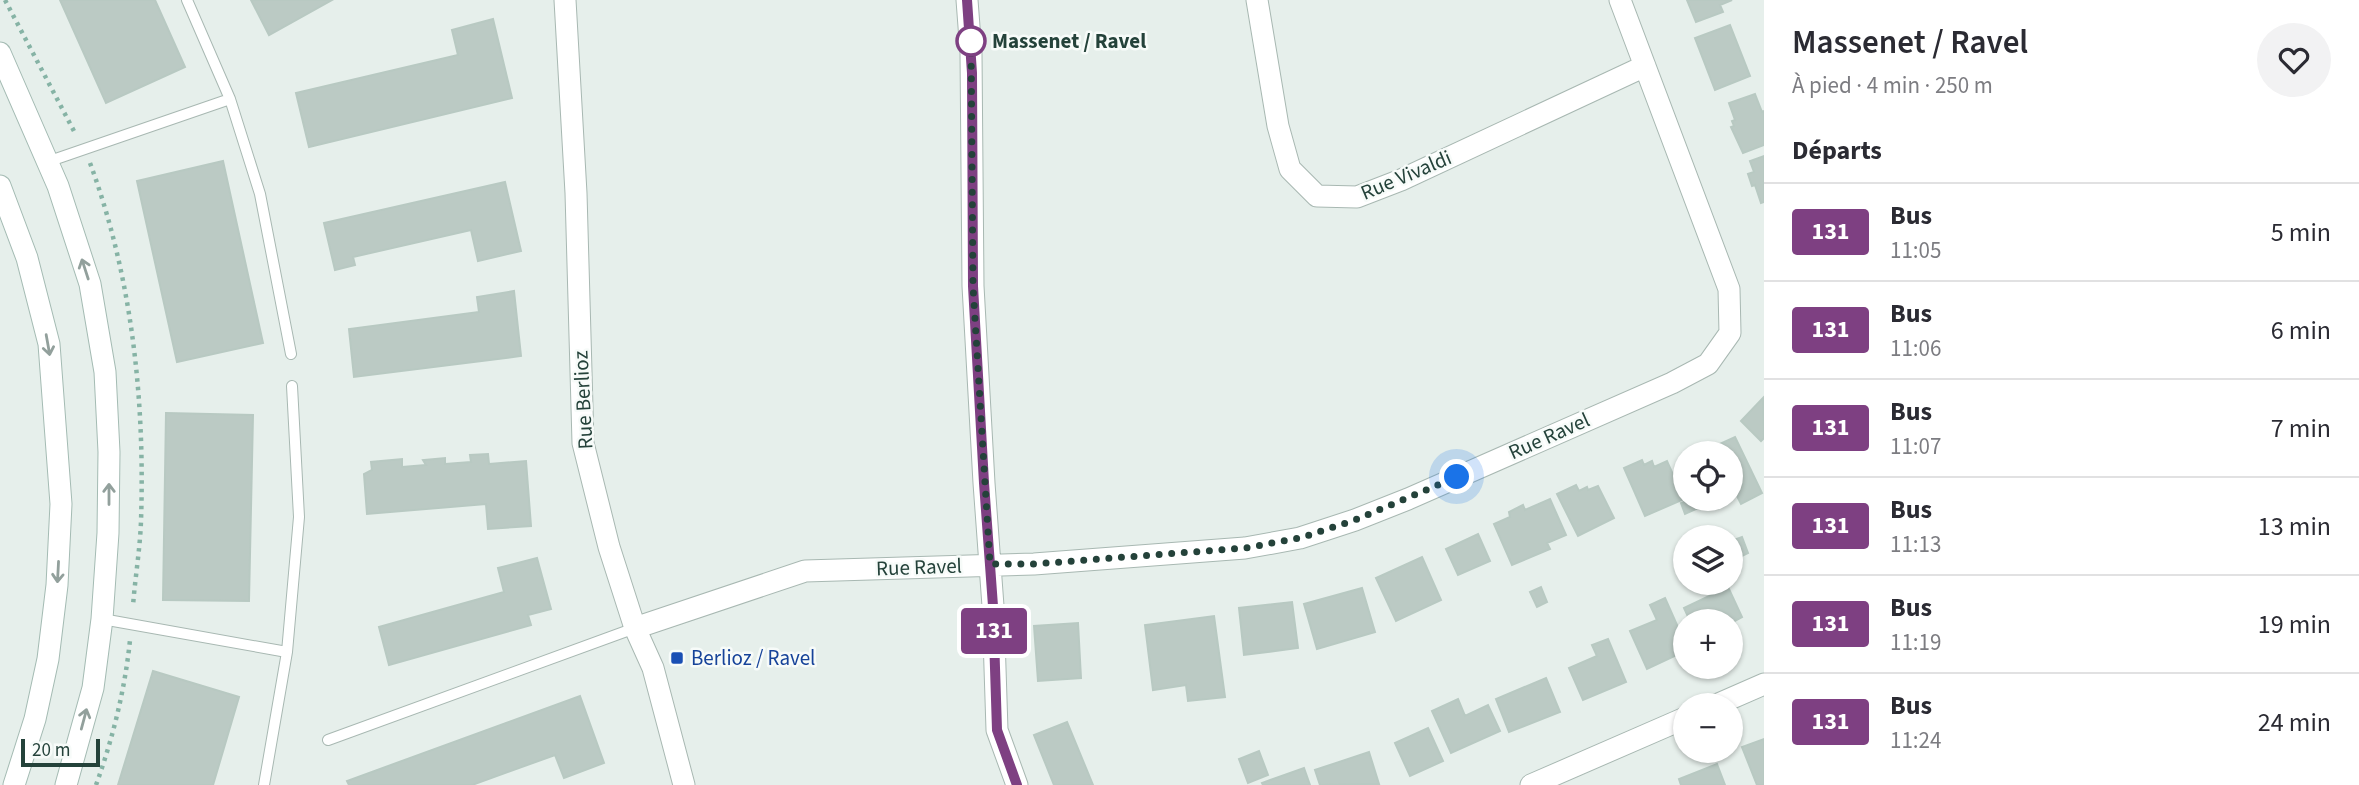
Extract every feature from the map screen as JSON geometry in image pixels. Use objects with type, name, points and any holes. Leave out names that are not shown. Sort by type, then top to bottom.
[{"type":"street","name":"Rue Berlioz","points":[[565,0],[576,193],[583,443],[609,547],[635,628],[653,668],[684,785]]},
{"type":"street","points":[[967,0],[972,66],[973,286],[993,606],[997,730],[1017,785]]},
{"type":"street","name":"Rue Vivaldi","points":[[1257,0],[1278,126],[1290,169],[1317,195],[1357,197],[1401,180],[1645,66]]},
{"type":"street","name":"Rue Ravel","points":[[635,628],[805,571],[1034,564],[1245,548],[1300,538],[1408,499],[1672,383],[1708,364],[1730,333],[1729,289],[1620,0]]},
{"type":"street","points":[[0,53],[58,186],[90,284],[105,373],[109,452],[108,533],[102,619],[93,688],[66,785]]},
{"type":"street","points":[[0,186],[27,258],[49,344],[61,504],[57,585],[48,659],[35,719],[14,785]]},
{"type":"street","points":[[1743,693],[1764,684]]},
{"type":"street","points":[[1531,785],[1673,723]]},
{"type":"lane","points":[[187,0],[230,99],[260,194],[291,354]]},
{"type":"lane","points":[[47,162],[230,99]]},
{"type":"lane","points":[[264,785],[287,652],[299,517],[292,386]]},
{"type":"lane","points":[[102,619],[287,652]]},
{"type":"lane","points":[[328,740],[635,628]]},
{"type":"building","points":[[60,0],[155,0],[185,67],[106,103]]},
{"type":"building","points":[[251,0],[332,0],[269,35]]},
{"type":"building","points":[[1687,0],[1732,0],[1720,5],[1723,12],[1696,22]]},
{"type":"building","points":[[493,19],[512,98],[309,147],[296,93],[458,55],[452,30]]},
{"type":"building","points":[[1730,25],[1750,76],[1715,90],[1695,38]]},
{"type":"building","points":[[1755,94],[1762,112],[1764,111],[1764,145],[1743,153],[1731,127],[1734,126],[1732,121],[1735,120],[1729,103]]},
{"type":"building","points":[[1764,156],[1764,202],[1761,203],[1748,174],[1754,172],[1750,161]]},
{"type":"building","points":[[223,161],[263,343],[177,362],[137,181]]},
{"type":"building","points":[[505,182],[521,251],[478,261],[471,230],[353,257],[355,265],[335,270],[324,223]]},
{"type":"building","points":[[514,291],[521,356],[354,377],[349,329],[479,312],[477,297]]},
{"type":"building","points":[[1763,398],[1764,438],[1761,441],[1741,421]]},
{"type":"building","points":[[166,413],[253,415],[249,601],[163,600]]},
{"type":"building","points":[[488,454],[489,464],[526,461],[531,526],[488,529],[486,504],[367,514],[364,474],[372,470],[371,462],[402,459],[402,467],[426,465],[423,460],[445,458],[445,464],[471,462],[470,455]]},
{"type":"building","points":[[1743,454],[1762,493],[1743,503]]},
{"type":"building","points":[[1642,460],[1644,465],[1652,461],[1654,467],[1667,461],[1673,474],[1673,504],[1645,516],[1624,468]]},
{"type":"building","points":[[1576,485],[1579,491],[1598,486],[1614,518],[1578,536],[1557,494]]},
{"type":"building","points":[[1550,499],[1566,535],[1547,543],[1550,549],[1512,565],[1494,524],[1510,517],[1509,512],[1523,505],[1525,510]]},
{"type":"building","points":[[1478,534],[1490,561],[1458,575],[1446,549]]},
{"type":"building","points":[[1743,540],[1748,553],[1743,556]]},
{"type":"building","points":[[1422,557],[1441,600],[1396,621],[1376,578]]},
{"type":"building","points":[[537,558],[551,609],[528,615],[531,625],[389,665],[379,627],[504,592],[498,568]]},
{"type":"building","points":[[1541,587],[1547,602],[1537,607],[1530,592]]},
{"type":"building","points":[[1362,588],[1375,632],[1317,649],[1304,604]]},
{"type":"building","points":[[1711,595],[1732,595],[1738,609],[1684,609]]},
{"type":"building","points":[[1665,598],[1673,616],[1673,657],[1647,669],[1630,631],[1657,620],[1650,605]]},
{"type":"building","points":[[1292,602],[1298,648],[1244,655],[1239,608]]},
{"type":"building","points":[[1214,616],[1225,697],[1188,701],[1186,685],[1153,690],[1145,625]]},
{"type":"building","points":[[1078,623],[1081,678],[1038,681],[1034,626]]},
{"type":"building","points":[[1608,639],[1626,682],[1583,700],[1569,668],[1597,656],[1592,645]]},
{"type":"building","points":[[153,671],[239,697],[213,785],[118,785]]},
{"type":"building","points":[[1546,678],[1560,712],[1509,732],[1496,699]]},
{"type":"building","points":[[580,696],[604,763],[564,778],[555,755],[472,785],[349,785],[347,781]]},
{"type":"building","points":[[1458,699],[1465,716],[1488,705],[1500,731],[1451,753],[1432,711]]},
{"type":"building","points":[[1067,722],[1093,785],[1054,785],[1034,735]]},
{"type":"building","points":[[1428,728],[1443,761],[1410,776],[1395,743]]},
{"type":"building","points":[[1764,739],[1764,785],[1757,785],[1743,747]]},
{"type":"building","points":[[1259,751],[1268,775],[1248,783],[1239,759]]},
{"type":"building","points":[[1369,752],[1379,784],[1320,785],[1315,770]]},
{"type":"building","points":[[1717,764],[1725,785],[1681,785],[1679,779]]},
{"type":"building","points":[[1304,768],[1310,785],[1262,783]]},
{"type":"bus line","name":"131","points":[[967,0],[972,73],[973,286],[993,606],[997,730],[1017,785]]},
{"type":"place","name":"Massenet / Ravel","points":[[971,41]]},
{"type":"place","name":"Berlioz / Ravel","points":[[677,658]]},
{"type":"route","points":[[971,41],[973,286],[990,564],[1034,564],[1245,548],[1300,538],[1355,520],[1457,477]]}]
